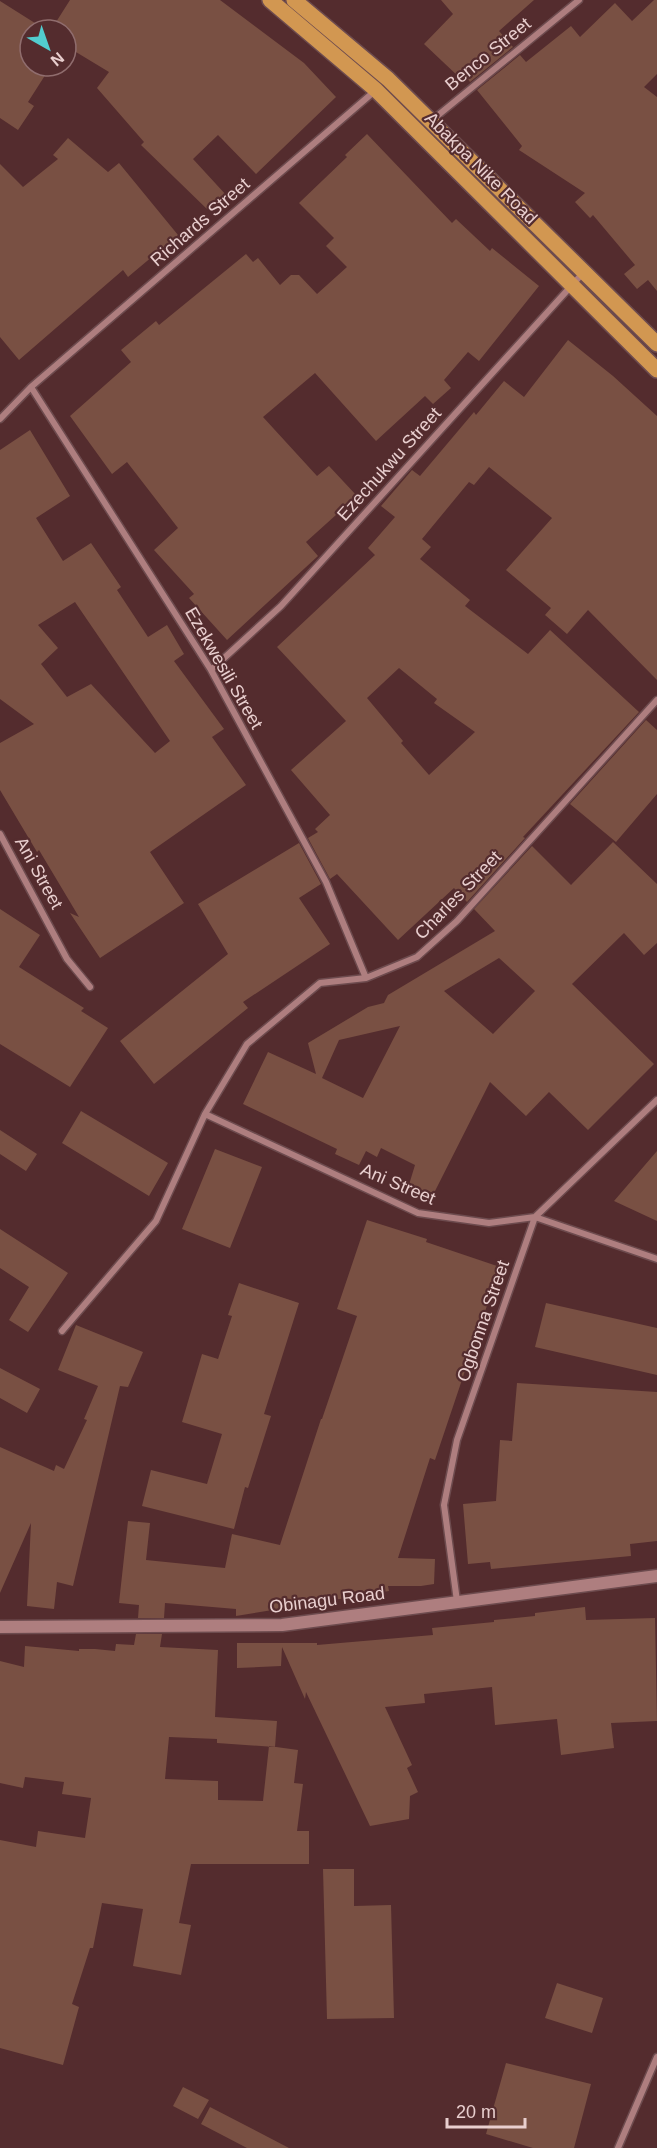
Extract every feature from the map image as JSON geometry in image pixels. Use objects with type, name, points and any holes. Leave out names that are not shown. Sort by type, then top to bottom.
[{"type":"main road","name":"Abakpa Nike Road","points":[[270,0],[376,90],[657,370]]},
{"type":"main road","name":"Abakpa Nike Road","points":[[294,0],[388,79],[657,344]]},
{"type":"street","name":"Benco Street","points":[[418,133],[579,0]]},
{"type":"street","name":"Richards Street","points":[[0,419],[31,387],[388,79]]},
{"type":"street","name":"Ezechukwu Street","points":[[211,669],[281,606],[583,273]]},
{"type":"street","name":"Ezekwesili Street","points":[[31,387],[211,669],[326,882],[366,978]]},
{"type":"street","name":"Charles Street","points":[[62,1331],[156,1221],[205,1114],[247,1044],[320,983],[366,978],[417,957],[457,921],[657,700]]},
{"type":"street","name":"Ani Street","points":[[0,834],[67,959],[90,987]]},
{"type":"street","name":"Ogbonna Street","points":[[457,1601],[444,1505],[455,1451],[535,1217],[657,1101]]},
{"type":"street","name":"Ani Street","points":[[205,1114],[418,1213],[489,1223],[535,1217],[657,1259]]},
{"type":"street","name":"Obinagu Road","points":[[0,1627],[282,1625],[657,1576]]},
{"type":"street","points":[[618,2148],[657,2057]]},
{"type":"building","points":[[70,0],[220,0],[304,63],[336,97],[256,174],[218,135],[193,159],[227,196],[210,212],[141,145],[144,142],[97,88],[109,72],[78,53],[78,18],[59,18]]},
{"type":"building","points":[[441,0],[534,0],[499,31],[513,47],[470,82],[464,74],[460,78],[424,44],[453,14]]},
{"type":"building","points":[[654,0],[657,0],[657,74],[644,87],[657,97],[657,291],[648,280],[637,289],[624,274],[635,265],[593,215],[590,218],[575,202],[585,193],[519,150],[522,146],[477,90],[520,55],[526,62],[571,26],[580,37],[615,3],[632,21]]},
{"type":"building","points":[[0,1],[27,18],[18,18],[18,78],[43,78],[28,102],[34,106],[18,130],[0,118]]},
{"type":"building","points":[[367,134],[452,223],[456,219],[490,251],[492,248],[539,286],[479,361],[468,352],[444,380],[451,388],[433,404],[425,396],[376,441],[315,373],[263,417],[317,476],[329,466],[357,496],[306,542],[318,556],[227,640],[189,598],[194,594],[154,550],[178,528],[127,462],[112,474],[70,416],[131,362],[121,350],[156,321],[159,325],[246,254],[253,262],[258,258],[280,285],[291,275],[299,275],[317,294],[347,267],[326,246],[334,238],[299,203],[347,157],[345,155]]},
{"type":"building","points":[[68,138],[108,172],[119,163],[178,235],[128,277],[123,270],[19,360],[0,337],[0,164],[23,187],[58,159],[53,155]]},
{"type":"building","points":[[568,340],[613,376],[657,416],[657,680],[588,610],[567,634],[545,615],[551,608],[506,570],[552,518],[489,467],[474,485],[469,482],[422,539],[431,547],[420,559],[470,600],[465,606],[528,654],[550,630],[639,712],[523,837],[525,838],[467,902],[454,888],[398,940],[337,874],[330,879],[308,838],[318,832],[315,829],[330,815],[291,770],[346,721],[277,647],[375,555],[368,548],[395,517],[381,506],[412,470],[420,476],[474,412],[476,415],[504,381],[524,397]],"holes":[[[399,668],[437,699],[434,703],[475,732],[429,775],[367,698]]]},
{"type":"building","points":[[30,430],[70,496],[36,518],[63,561],[91,543],[121,587],[117,590],[148,637],[167,625],[184,654],[174,661],[224,729],[212,737],[246,785],[150,852],[184,903],[100,958],[70,913],[79,917],[0,790],[0,743],[34,724],[0,699],[0,450]],"holes":[[[75,602],[170,741],[155,753],[91,684],[67,697],[41,664],[58,648],[38,625]]]},
{"type":"building","points":[[646,720],[657,730],[657,794],[616,842],[570,804]]},
{"type":"building","points":[[613,842],[657,884],[657,943],[644,955],[624,933],[572,984],[654,1064],[588,1130],[549,1092],[526,1116],[490,1082],[433,1195],[408,1188],[415,1165],[381,1148],[377,1157],[366,1151],[359,1165],[335,1154],[337,1149],[243,1104],[268,1052],[316,1074],[308,1043],[368,1007],[384,1003],[388,995],[495,931],[474,909],[532,846],[571,885]],"holes":[[[499,958],[535,991],[493,1034],[444,991]],[[400,1026],[363,1098],[322,1078],[339,1040]]]},
{"type":"building","points":[[299,843],[321,884],[299,898],[330,944],[243,1002],[248,1008],[154,1084],[120,1041],[228,954],[198,904]]},
{"type":"building","points":[[0,909],[40,935],[19,967],[84,1008],[81,1011],[108,1028],[70,1087],[0,1044]]},
{"type":"building","points":[[81,1111],[168,1163],[149,1196],[62,1143]]},
{"type":"building","points":[[0,1130],[37,1154],[26,1171],[0,1154]]},
{"type":"building","points":[[215,1149],[262,1167],[230,1248],[182,1229]]},
{"type":"building","points":[[657,1151],[657,1221],[614,1201]]},
{"type":"building","points":[[367,1220],[427,1239],[426,1242],[500,1267],[435,1460],[430,1458],[398,1558],[435,1559],[434,1584],[388,1586],[389,1591],[236,1616],[236,1609],[165,1603],[164,1618],[138,1618],[139,1605],[119,1603],[128,1521],[150,1523],[146,1560],[225,1568],[232,1534],[280,1545],[357,1316],[337,1309]]},
{"type":"building","points":[[0,1229],[68,1273],[28,1332],[9,1320],[29,1287],[0,1268]]},
{"type":"building","points":[[239,1283],[299,1303],[264,1414],[271,1416],[248,1488],[245,1487],[234,1529],[142,1506],[151,1470],[207,1484],[222,1434],[182,1422],[202,1354],[218,1359],[232,1316],[228,1315]]},
{"type":"building","points":[[546,1303],[657,1328],[657,1375],[535,1347]]},
{"type":"building","points":[[76,1325],[143,1352],[128,1387],[120,1386],[73,1586],[57,1582],[54,1609],[27,1606],[31,1523],[0,1593],[0,1447],[54,1471],[56,1465],[64,1469],[87,1420],[84,1419],[98,1386],[58,1370]]},
{"type":"building","points":[[0,1368],[40,1389],[27,1413],[0,1398]]},
{"type":"building","points":[[517,1383],[657,1392],[657,1541],[630,1544],[631,1556],[491,1569],[490,1562],[468,1564],[463,1504],[496,1501],[500,1440],[512,1441]]},
{"type":"building","points":[[585,1607],[586,1620],[655,1618],[657,1721],[611,1723],[614,1748],[561,1755],[557,1719],[495,1725],[492,1687],[424,1694],[425,1703],[385,1707],[412,1765],[407,1768],[418,1792],[410,1796],[409,1819],[370,1826],[306,1692],[305,1699],[282,1647],[281,1666],[237,1668],[237,1643],[317,1643],[317,1645],[433,1635],[432,1628],[494,1622],[494,1620],[535,1616],[535,1613]]},
{"type":"building","points":[[136,1634],[162,1634],[160,1647],[218,1650],[215,1717],[277,1721],[275,1747],[298,1750],[294,1783],[303,1784],[297,1831],[309,1831],[309,1864],[191,1864],[179,1923],[191,1925],[181,1975],[133,1966],[143,1909],[102,1903],[93,1948],[90,1948],[72,2004],[79,2007],[63,2065],[0,2048],[0,1840],[36,1847],[38,1831],[85,1838],[91,1798],[62,1794],[64,1782],[25,1777],[23,1788],[0,1783],[0,1661],[24,1667],[25,1646],[79,1651],[79,1649],[95,1649],[115,1651],[116,1644],[134,1645]],"holes":[[[169,1737],[217,1739],[217,1743],[269,1747],[263,1801],[218,1800],[218,1781],[165,1779]]]},
{"type":"building","points":[[323,1869],[354,1869],[354,1906],[391,1905],[394,2018],[327,2019]]},
{"type":"building","points":[[557,1983],[603,1998],[592,2033],[545,2018]]},
{"type":"building","points":[[506,2063],[591,2084],[574,2148],[533,2148],[486,2134]]},
{"type":"building","points":[[183,2087],[209,2100],[198,2119],[173,2106]]},
{"type":"building","points":[[210,2107],[289,2148],[247,2148],[201,2124]]}]
